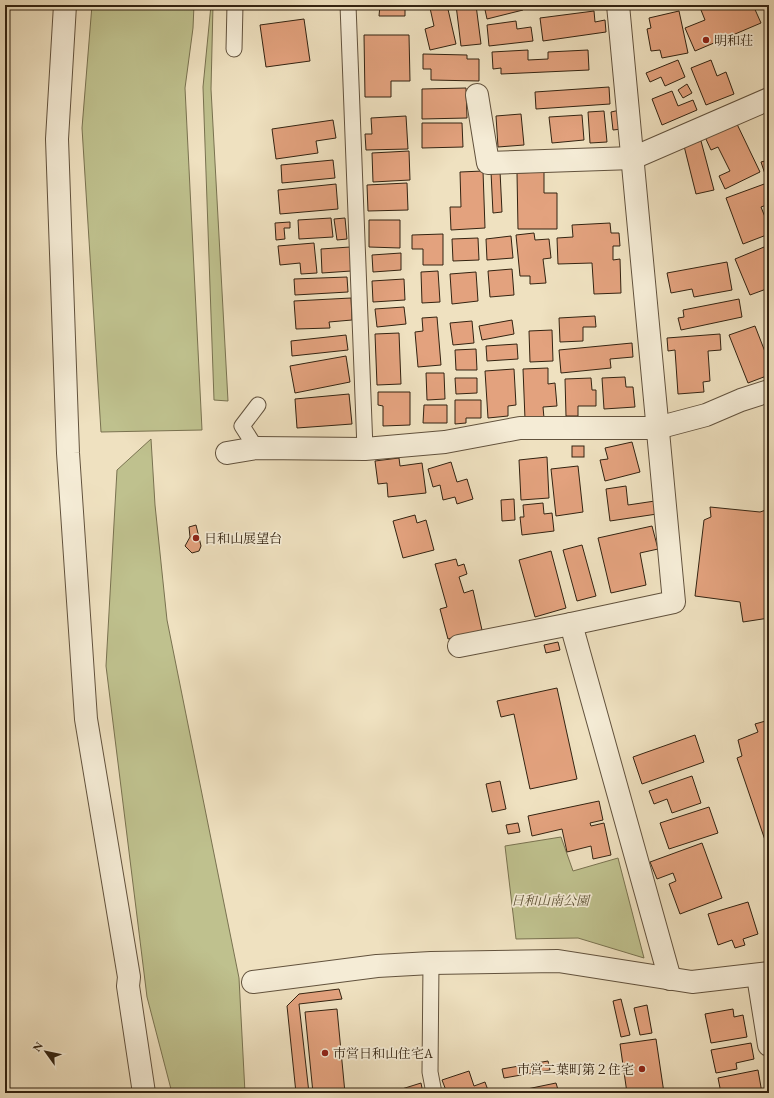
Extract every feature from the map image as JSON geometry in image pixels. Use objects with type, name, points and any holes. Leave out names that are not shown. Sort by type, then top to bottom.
[{"type":"street","points":[[65,5],[57,139],[68,453],[85,711],[129,977],[128,986],[144,1093]]},
{"type":"street","points":[[459,646],[674,602],[618,5]]},
{"type":"street","points":[[477,95],[488,164],[633,158],[769,99]]},
{"type":"street","points":[[227,453],[256,448],[365,449],[445,442],[520,428],[657,428],[706,415],[741,400],[769,391]]},
{"type":"street","points":[[571,624],[670,978]]},
{"type":"street","points":[[254,982],[377,966],[431,963],[558,961],[692,982],[763,974],[769,1045]]},
{"type":"lane","points":[[234,49],[235,5]]},
{"type":"lane","points":[[348,5],[365,449]]},
{"type":"lane","points":[[256,448],[242,426],[258,405]]},
{"type":"lane","points":[[431,963],[430,1072],[434,1093]]},
{"type":"green space","points":[[92,5],[194,5],[193,28],[185,88],[202,430],[101,432],[82,128]]},
{"type":"green space","points":[[211,5],[213,5],[211,89],[228,401],[214,400],[203,87]]},
{"type":"green space","points":[[151,439],[155,505],[167,620],[239,978],[245,1093],[172,1093],[147,997],[106,666],[117,470]]},
{"type":"green space","name":"日和山南公園","points":[[561,837],[573,871],[618,858],[644,958],[578,938],[516,939],[505,846]]},
{"type":"building","points":[[256,5],[289,5],[289,7],[256,9]]},
{"type":"building","points":[[380,5],[405,5],[405,16],[379,16]]},
{"type":"building","points":[[437,5],[447,5],[456,44],[430,50],[425,29],[434,26],[430,8],[437,7]]},
{"type":"building","points":[[456,5],[476,5],[481,44],[461,46]]},
{"type":"building","points":[[484,5],[522,5],[523,10],[487,19]]},
{"type":"building","name":"明和荘","points":[[699,5],[753,5],[761,23],[695,51],[685,28],[705,20]]},
{"type":"building","points":[[594,11],[595,22],[605,20],[606,32],[543,41],[540,18]]},
{"type":"building","points":[[679,11],[688,53],[662,58],[660,50],[651,51],[647,29],[651,28],[649,18]]},
{"type":"building","points":[[304,19],[310,61],[266,67],[260,25]]},
{"type":"building","points":[[516,21],[517,29],[531,27],[533,41],[489,46],[487,25]]},
{"type":"building","points":[[364,35],[409,35],[410,81],[391,81],[391,97],[365,97]]},
{"type":"building","points":[[528,50],[528,60],[548,59],[548,52],[588,50],[589,70],[501,74],[501,68],[493,69],[492,52]]},
{"type":"building","points":[[423,54],[467,55],[467,59],[479,59],[479,81],[431,80],[431,69],[423,69]]},
{"type":"building","points":[[678,60],[685,77],[665,86],[661,77],[650,82],[646,73]]},
{"type":"building","points":[[711,60],[717,76],[726,72],[734,94],[706,105],[691,68]]},
{"type":"building","points":[[687,84],[692,93],[683,98],[678,90]]},
{"type":"building","points":[[609,87],[610,104],[536,109],[535,92]]},
{"type":"building","points":[[466,88],[467,118],[422,119],[422,89]]},
{"type":"building","points":[[672,91],[678,106],[693,100],[697,110],[662,125],[652,99]]},
{"type":"building","points":[[620,110],[622,129],[613,130],[611,112]]},
{"type":"building","points":[[604,111],[607,142],[590,143],[588,112]]},
{"type":"building","points":[[521,114],[524,145],[498,147],[496,116]]},
{"type":"building","points":[[582,115],[584,140],[552,143],[549,117]]},
{"type":"building","points":[[406,116],[408,149],[366,150],[365,134],[372,134],[371,118]]},
{"type":"building","points":[[333,120],[336,138],[316,141],[318,153],[276,159],[272,129]]},
{"type":"building","points":[[736,122],[760,172],[725,189],[719,176],[730,171],[718,147],[711,150],[705,137]]},
{"type":"building","points":[[422,123],[462,123],[463,147],[422,148]]},
{"type":"building","points":[[701,141],[714,190],[696,194],[684,146]]},
{"type":"building","points":[[409,151],[410,180],[373,182],[372,153]]},
{"type":"building","points":[[333,160],[335,178],[282,183],[281,165]]},
{"type":"building","points":[[769,160],[769,173],[765,174],[761,162]]},
{"type":"building","points":[[483,171],[485,228],[451,230],[450,207],[461,207],[460,172]]},
{"type":"building","points":[[500,171],[502,212],[493,213],[491,172]]},
{"type":"building","points":[[544,172],[544,193],[557,193],[557,229],[518,229],[517,173]]},
{"type":"building","points":[[407,183],[408,210],[368,211],[367,185]]},
{"type":"building","points":[[767,183],[769,188],[769,204],[761,207],[769,227],[769,234],[743,244],[726,198]]},
{"type":"building","points":[[336,184],[338,209],[280,214],[278,190]]},
{"type":"building","points":[[331,218],[333,237],[299,239],[298,220]]},
{"type":"building","points":[[345,218],[347,239],[337,240],[334,219]]},
{"type":"building","points":[[369,220],[400,220],[400,248],[369,247]]},
{"type":"building","points":[[290,222],[290,228],[284,228],[285,239],[276,240],[275,223]]},
{"type":"building","points":[[610,223],[611,233],[619,233],[620,246],[613,246],[613,260],[620,259],[621,293],[594,294],[592,263],[558,264],[557,238],[573,237],[572,225]]},
{"type":"building","points":[[534,233],[535,240],[549,239],[551,258],[543,259],[546,283],[530,284],[530,276],[520,276],[516,235]]},
{"type":"building","points":[[443,234],[443,265],[423,265],[423,249],[412,249],[412,235]]},
{"type":"building","points":[[511,236],[513,258],[487,260],[486,239]]},
{"type":"building","points":[[478,238],[479,260],[453,261],[452,239]]},
{"type":"building","points":[[314,243],[317,273],[301,274],[300,263],[280,265],[278,246]]},
{"type":"building","points":[[769,245],[769,288],[750,295],[735,259]]},
{"type":"building","points":[[350,247],[351,271],[322,273],[321,249]]},
{"type":"building","points":[[401,253],[401,270],[373,272],[372,255]]},
{"type":"building","points":[[727,262],[732,290],[694,297],[692,289],[671,293],[667,273]]},
{"type":"building","points":[[512,269],[514,295],[490,297],[488,271]]},
{"type":"building","points":[[438,271],[440,302],[422,303],[421,272]]},
{"type":"building","points":[[476,272],[478,301],[452,304],[450,274]]},
{"type":"building","points":[[347,277],[348,292],[295,295],[294,279]]},
{"type":"building","points":[[404,279],[405,300],[373,302],[372,281]]},
{"type":"building","points":[[351,298],[352,320],[329,322],[330,328],[296,329],[294,301]]},
{"type":"building","points":[[739,299],[742,317],[681,330],[678,318],[684,317],[683,310]]},
{"type":"building","points":[[404,307],[406,324],[377,327],[375,309]]},
{"type":"building","points":[[595,316],[596,327],[583,327],[583,341],[560,342],[559,318]]},
{"type":"building","points":[[437,317],[441,365],[418,367],[415,332],[423,331],[422,318]]},
{"type":"building","points":[[512,320],[514,334],[482,340],[479,326]]},
{"type":"building","points":[[472,321],[474,343],[453,345],[450,323]]},
{"type":"building","points":[[755,326],[769,362],[769,375],[748,383],[729,335]]},
{"type":"building","points":[[552,330],[553,361],[530,362],[529,331]]},
{"type":"building","points":[[399,333],[401,384],[377,385],[375,334]]},
{"type":"building","points":[[720,334],[721,350],[708,351],[710,381],[703,382],[704,392],[678,394],[675,350],[668,351],[667,338]]},
{"type":"building","points":[[346,335],[348,350],[292,356],[291,341]]},
{"type":"building","points":[[632,343],[633,357],[610,359],[611,368],[561,373],[559,350]]},
{"type":"building","points":[[517,344],[518,359],[487,361],[486,346]]},
{"type":"building","points":[[476,349],[477,370],[456,370],[455,350]]},
{"type":"building","points":[[346,356],[350,382],[295,393],[290,366]]},
{"type":"building","points":[[548,368],[548,384],[555,383],[557,406],[543,407],[544,418],[525,419],[523,369]]},
{"type":"building","points":[[514,369],[516,405],[508,406],[508,416],[488,418],[485,371]]},
{"type":"building","points":[[426,373],[444,373],[445,399],[427,400]]},
{"type":"building","points":[[625,377],[626,387],[633,387],[635,407],[604,409],[602,378]]},
{"type":"building","points":[[455,378],[477,378],[477,393],[456,394]]},
{"type":"building","points":[[591,378],[592,390],[596,390],[596,406],[578,406],[578,416],[566,416],[565,379]]},
{"type":"building","points":[[378,392],[410,392],[410,425],[383,426],[383,406],[378,405]]},
{"type":"building","points":[[349,394],[352,424],[297,428],[295,399]]},
{"type":"building","points":[[455,400],[481,400],[481,418],[466,418],[466,423],[455,424]]},
{"type":"building","points":[[424,405],[447,405],[447,423],[423,423]]},
{"type":"building","points":[[632,442],[640,472],[605,481],[600,460],[608,459],[605,448]]},
{"type":"building","points":[[572,446],[584,446],[584,457],[572,457]]},
{"type":"building","points":[[547,457],[549,498],[521,500],[519,460]]},
{"type":"building","points":[[399,458],[400,466],[422,463],[426,493],[388,497],[387,483],[378,484],[375,461]]},
{"type":"building","points":[[451,462],[457,482],[467,479],[473,499],[457,504],[455,497],[443,500],[440,485],[433,487],[428,469]]},
{"type":"building","points":[[578,466],[583,512],[556,516],[551,469]]},
{"type":"building","points":[[626,486],[628,505],[655,501],[657,514],[610,521],[606,489]]},
{"type":"building","points":[[514,499],[515,520],[502,521],[501,500]]},
{"type":"building","points":[[543,503],[544,514],[552,513],[554,531],[522,535],[520,517],[524,517],[523,505]]},
{"type":"building","points":[[710,507],[760,512],[769,509],[769,618],[743,622],[740,602],[695,596],[704,520],[711,517]]},
{"type":"building","points":[[415,515],[417,523],[426,520],[434,550],[403,558],[393,521]]},
{"type":"building","points":[[196,525],[201,546],[199,551],[192,553],[185,546],[190,537],[189,527]]},
{"type":"building","points":[[652,526],[658,549],[640,553],[646,585],[611,593],[598,538]]},
{"type":"building","points":[[582,545],[596,596],[577,601],[563,550]]},
{"type":"building","points":[[551,551],[566,608],[535,617],[519,560]]},
{"type":"building","points":[[456,559],[458,566],[464,564],[467,574],[459,577],[464,593],[473,590],[482,630],[448,639],[440,609],[447,607],[435,564]]},
{"type":"building","points":[[558,642],[560,650],[546,653],[544,645]]},
{"type":"building","points":[[557,688],[577,779],[530,789],[514,714],[501,717],[497,701]]},
{"type":"building","points":[[769,720],[769,842],[766,843],[737,758],[742,756],[738,740],[758,732],[755,724]]},
{"type":"building","points":[[695,735],[704,762],[642,784],[633,757]]},
{"type":"building","points":[[692,776],[701,803],[672,813],[667,799],[654,804],[649,791]]},
{"type":"building","points":[[500,781],[506,809],[492,812],[486,784]]},
{"type":"building","points":[[599,801],[603,820],[590,823],[591,826],[604,823],[611,855],[593,859],[591,846],[567,852],[562,829],[532,836],[528,816]]},
{"type":"building","points":[[709,807],[718,833],[669,849],[660,823]]},
{"type":"building","points":[[518,823],[520,832],[508,834],[506,825]]},
{"type":"building","points":[[702,843],[722,898],[680,914],[669,884],[676,881],[673,873],[657,879],[650,862]]},
{"type":"building","points":[[748,902],[758,934],[743,939],[745,945],[735,948],[732,940],[718,945],[708,914]]},
{"type":"building","points":[[339,989],[342,999],[299,1004],[309,1093],[296,1093],[287,1006],[299,994]]},
{"type":"building","points":[[621,999],[630,1035],[621,1037],[613,1001]]},
{"type":"building","points":[[647,1005],[652,1033],[640,1035],[634,1008]]},
{"type":"building","name":"市営日和山住宅A","points":[[337,1009],[345,1093],[313,1093],[305,1012]]},
{"type":"building","points":[[733,1009],[734,1017],[743,1015],[747,1037],[711,1043],[705,1014]]},
{"type":"building","name":"市営二葉町第２住宅","points":[[656,1039],[664,1093],[627,1093],[620,1044]]},
{"type":"building","points":[[751,1043],[754,1059],[736,1063],[737,1069],[716,1073],[711,1050]]},
{"type":"building","points":[[548,1061],[550,1070],[504,1078],[502,1069]]},
{"type":"building","points":[[758,1070],[762,1093],[721,1093],[718,1078]]},
{"type":"building","points":[[469,1071],[474,1086],[485,1082],[489,1093],[455,1093],[455,1091],[447,1093],[442,1080]]},
{"type":"building","points":[[421,1083],[423,1093],[389,1093]]},
{"type":"building","points":[[556,1083],[559,1093],[527,1093],[527,1089]]},
{"type":"place","name":"明和荘","points":[[706,40]]},
{"type":"place","name":"日和山展望台","points":[[196,538]]},
{"type":"place","name":"市営日和山住宅A","points":[[325,1053]]},
{"type":"place","name":"市営二葉町第２住宅","points":[[642,1069]]}]
